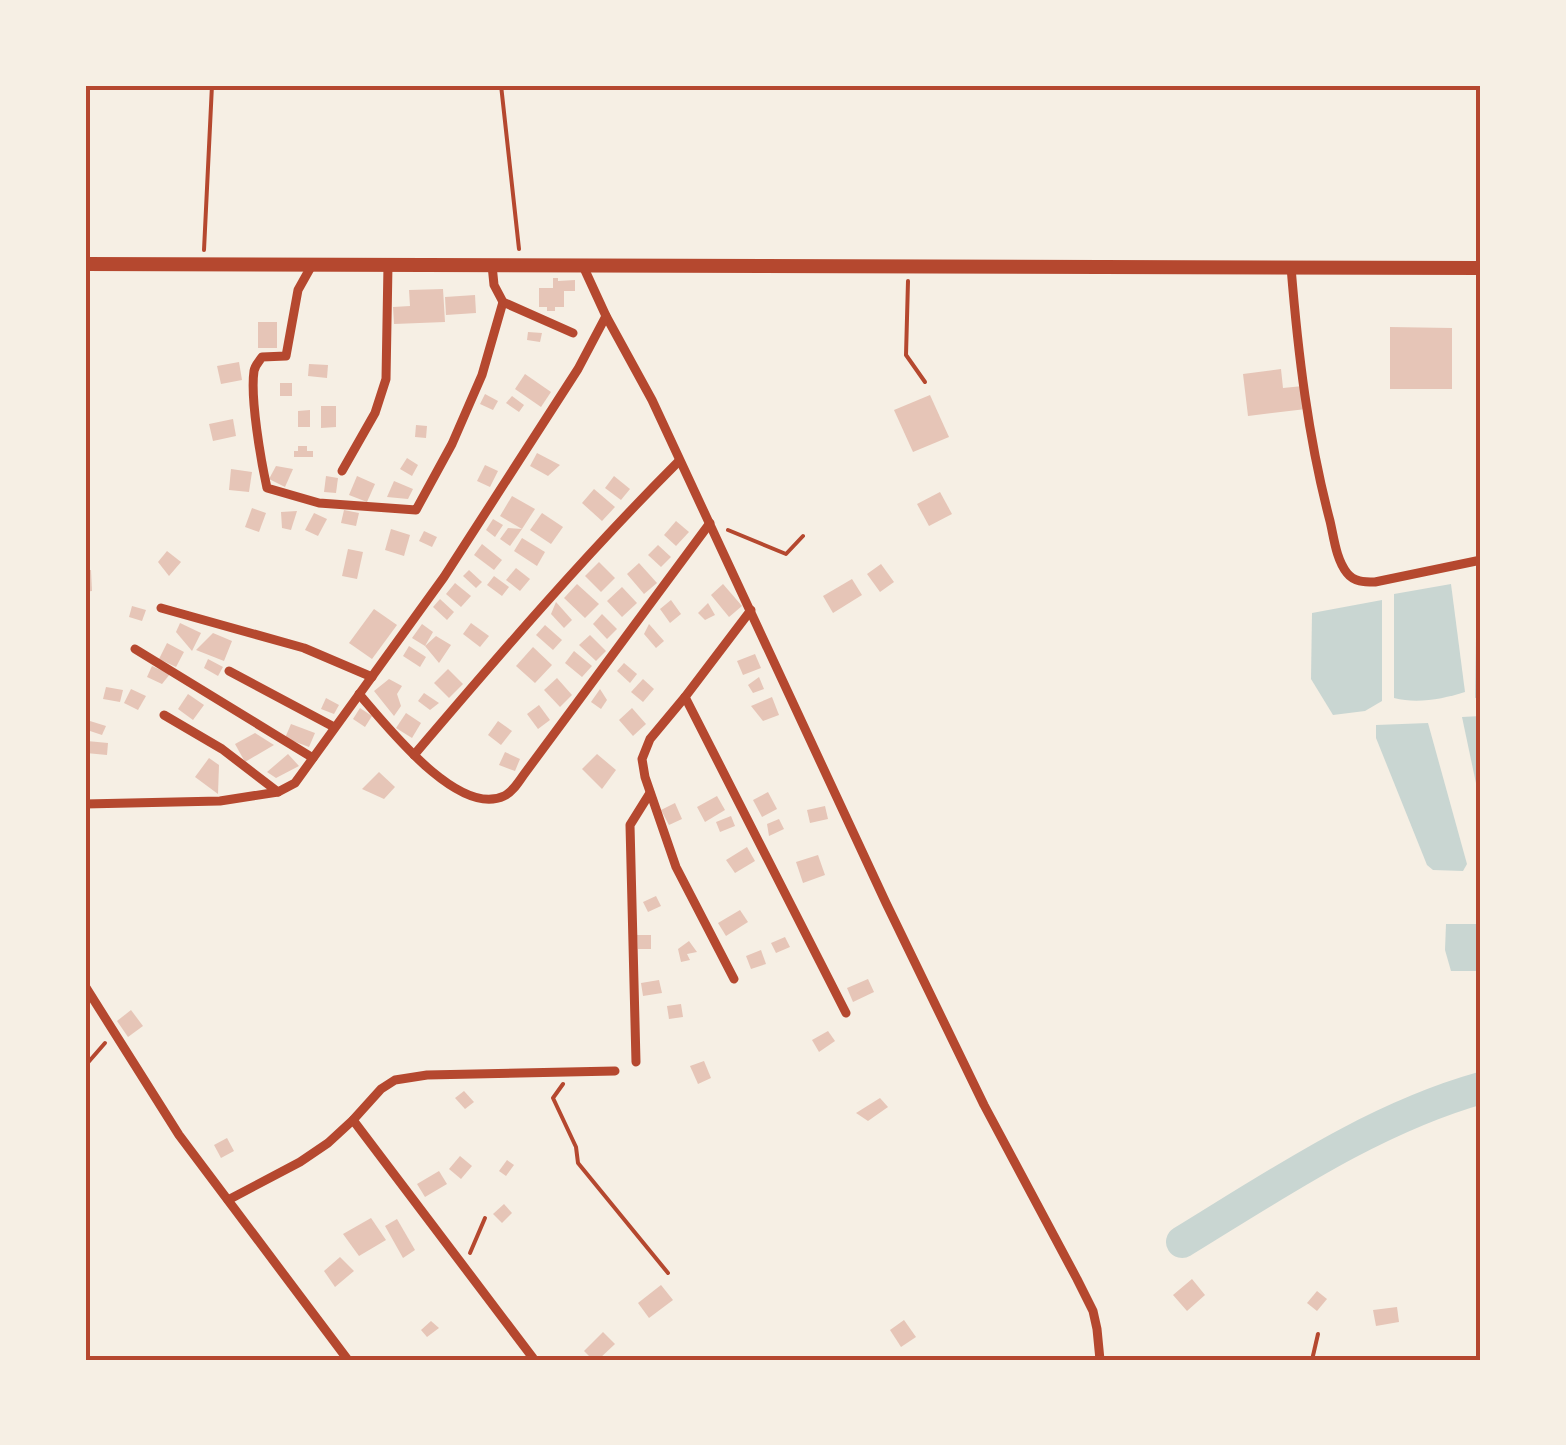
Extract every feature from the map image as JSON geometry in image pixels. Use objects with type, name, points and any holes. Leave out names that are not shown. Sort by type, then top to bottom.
[{"type":"main road","points":[[85,264],[1481,268]]},
{"type":"street","points":[[312,265],[298,290],[286,356],[262,357],[254,368],[254,396],[267,488],[319,503],[416,510],[452,444],[482,376],[503,302]]},
{"type":"street","points":[[342,471],[375,413],[386,380],[388,265]]},
{"type":"street","points":[[492,265],[494,285],[503,302],[573,333]]},
{"type":"street","points":[[583,266],[652,400],[976,1088],[1085,1295],[1097,1329],[1100,1360]]},
{"type":"street","points":[[1290,267],[1308,428],[1346,572],[1359,582],[1375,582],[1481,560]]},
{"type":"street","points":[[85,804],[220,801],[278,792],[295,782],[444,577],[578,370],[606,316]]},
{"type":"street","points":[[414,755],[529,619],[680,461]]},
{"type":"street","points":[[359,694],[414,755],[456,790],[476,800],[502,798],[510,793],[710,523]]},
{"type":"street","points":[[160,608],[304,648],[372,676]]},
{"type":"street","points":[[734,979],[676,867],[642,758],[650,739],[751,610]]},
{"type":"street","points":[[135,649],[313,758]]},
{"type":"street","points":[[229,671],[334,727]]},
{"type":"street","points":[[686,697],[846,1013]]},
{"type":"street","points":[[164,715],[222,749],[278,792]]},
{"type":"street","points":[[636,1062],[630,825],[650,793]]},
{"type":"street","points":[[85,986],[180,1135],[348,1360]]},
{"type":"street","points":[[228,1200],[328,1143],[381,1089],[402,1078],[615,1072]]},
{"type":"street","points":[[353,1120],[534,1358]]},
{"type":"path","points":[[203,264],[212,85]]},
{"type":"path","points":[[501,85],[521,265]]},
{"type":"path","points":[[909,266],[906,355],[925,382]]},
{"type":"path","points":[[710,523],[786,554],[804,536]]},
{"type":"path","points":[[85,1066],[114,1032]]},
{"type":"path","points":[[572,1072],[553,1098],[576,1147],[578,1163],[668,1274]]},
{"type":"path","points":[[464,1266],[485,1218]]},
{"type":"path","points":[[1312,1360],[1318,1334]]},
{"type":"shaded area","points":[[1477,576],[1481,576],[1481,697],[1475,698]]},
{"type":"shaded area","points":[[1451,584],[1465,692],[1430,700],[1394,698],[1394,594]]},
{"type":"shaded area","points":[[1382,600],[1382,701],[1365,711],[1333,715],[1311,679],[1312,613]]},
{"type":"shaded area","points":[[1481,716],[1481,807],[1462,717]]},
{"type":"shaded area","points":[[1428,723],[1467,864],[1463,871],[1433,870],[1427,865],[1376,738],[1376,725]]},
{"type":"shaded area","points":[[1446,924],[1481,924],[1481,971],[1451,971],[1445,950]]},
{"type":"building","points":[[553,278],[575,280],[575,291],[564,291],[564,307],[547,311],[547,307],[539,307],[539,288],[553,288]]},
{"type":"building","points":[[443,289],[445,322],[394,324],[393,307],[410,306],[409,290]]},
{"type":"building","points":[[475,295],[476,313],[446,315],[445,297]]},
{"type":"building","points":[[258,322],[277,322],[277,348],[258,348]]},
{"type":"building","points":[[1390,327],[1452,328],[1452,389],[1390,389]]},
{"type":"building","points":[[528,332],[542,333],[540,342],[527,340]]},
{"type":"building","points":[[239,362],[242,380],[221,384],[217,366]]},
{"type":"building","points":[[309,364],[328,365],[327,378],[308,376]]},
{"type":"building","points":[[1281,369],[1283,388],[1303,386],[1306,409],[1248,416],[1243,374]]},
{"type":"building","points":[[525,374],[551,392],[541,407],[515,389]]},
{"type":"building","points":[[280,383],[292,383],[292,396],[280,396]]},
{"type":"building","points":[[485,394],[498,401],[493,410],[480,404]]},
{"type":"building","points":[[930,395],[949,437],[913,452],[894,410]]},
{"type":"building","points":[[512,396],[524,405],[519,412],[506,403]]},
{"type":"building","points":[[321,406],[336,406],[336,427],[321,428]]},
{"type":"building","points":[[310,410],[310,427],[298,427],[298,411]]},
{"type":"building","points":[[233,419],[236,436],[213,441],[209,424]]},
{"type":"building","points":[[416,425],[427,426],[426,438],[415,437]]},
{"type":"building","points":[[298,446],[307,446],[313,457],[294,457]]},
{"type":"building","points":[[537,453],[560,465],[548,476],[530,466]]},
{"type":"building","points":[[407,458],[418,465],[412,476],[400,469]]},
{"type":"building","points":[[485,465],[498,471],[490,487],[477,481]]},
{"type":"building","points":[[276,466],[293,469],[285,487],[269,479]]},
{"type":"building","points":[[231,469],[252,472],[249,492],[229,490]]},
{"type":"building","points":[[326,476],[338,478],[336,493],[324,492]]},
{"type":"building","points":[[357,476],[375,484],[367,502],[349,495]]},
{"type":"building","points":[[614,476],[630,489],[621,500],[605,488]]},
{"type":"building","points":[[394,481],[413,489],[408,499],[387,497]]},
{"type":"building","points":[[594,489],[615,507],[602,521],[582,503]]},
{"type":"building","points":[[940,492],[952,514],[929,526],[917,504]]},
{"type":"building","points":[[512,496],[535,509],[522,529],[500,516]]},
{"type":"building","points":[[252,508],[266,513],[259,532],[245,527]]},
{"type":"building","points":[[344,510],[359,513],[356,526],[341,523]]},
{"type":"building","points":[[297,511],[291,530],[282,528],[281,512]]},
{"type":"building","points":[[314,513],[327,519],[318,536],[305,530]]},
{"type":"building","points":[[542,513],[563,527],[551,544],[530,530]]},
{"type":"building","points":[[493,519],[503,525],[495,537],[486,530]]},
{"type":"building","points":[[676,521],[689,532],[676,546],[664,535]]},
{"type":"building","points":[[508,528],[522,529],[510,546],[500,539]]},
{"type":"building","points":[[391,529],[410,535],[404,556],[385,550]]},
{"type":"building","points":[[424,531],[437,537],[432,547],[419,541]]},
{"type":"building","points":[[522,538],[545,552],[537,566],[514,551]]},
{"type":"building","points":[[482,544],[502,560],[494,570],[474,555]]},
{"type":"building","points":[[658,545],[671,557],[661,567],[648,555]]},
{"type":"building","points":[[348,549],[363,552],[357,579],[342,576]]},
{"type":"building","points":[[167,551],[181,562],[169,576],[158,562]]},
{"type":"building","points":[[599,562],[615,578],[601,592],[585,576]]},
{"type":"building","points":[[639,563],[657,583],[644,594],[627,574]]},
{"type":"building","points":[[881,564],[894,582],[880,592],[867,574]]},
{"type":"building","points":[[516,568],[530,579],[520,591],[506,580]]},
{"type":"building","points":[[85,570],[91,570],[92,591],[85,592]]},
{"type":"building","points":[[469,570],[482,582],[476,588],[463,576]]},
{"type":"building","points":[[494,576],[509,587],[502,596],[487,585]]},
{"type":"building","points":[[852,579],[862,595],[833,613],[823,596]]},
{"type":"building","points":[[455,583],[471,596],[461,607],[446,594]]},
{"type":"building","points":[[577,584],[599,604],[585,618],[564,598]]},
{"type":"building","points":[[723,584],[742,606],[729,617],[711,595]]},
{"type":"building","points":[[622,587],[637,603],[622,617],[607,601]]},
{"type":"building","points":[[440,599],[454,612],[447,620],[433,607]]},
{"type":"building","points":[[671,600],[681,614],[670,623],[660,609]]},
{"type":"building","points":[[556,602],[572,620],[564,628],[551,614]]},
{"type":"building","points":[[708,603],[715,615],[705,620],[698,613]]},
{"type":"building","points":[[132,606],[146,610],[142,621],[129,617]]},
{"type":"building","points":[[374,609],[397,625],[372,659],[349,643]]},
{"type":"building","points":[[602,614],[617,629],[607,639],[593,624]]},
{"type":"building","points":[[180,623],[201,633],[192,651],[176,632]]},
{"type":"building","points":[[471,623],[489,636],[480,647],[463,634]]},
{"type":"building","points":[[422,624],[433,632],[425,646],[412,638]]},
{"type":"building","points":[[649,624],[664,641],[656,648],[644,634]]},
{"type":"building","points":[[545,625],[562,640],[553,650],[536,635]]},
{"type":"building","points":[[213,633],[232,641],[224,661],[196,650]]},
{"type":"building","points":[[590,635],[606,651],[596,661],[579,645]]},
{"type":"building","points":[[436,636],[451,645],[439,663],[425,646]]},
{"type":"building","points":[[167,643],[184,652],[176,667],[159,659]]},
{"type":"building","points":[[409,646],[426,657],[420,667],[403,656]]},
{"type":"building","points":[[533,647],[552,665],[535,683],[516,666]]},
{"type":"building","points":[[574,651],[592,666],[582,677],[565,663]]},
{"type":"building","points":[[755,654],[761,668],[743,675],[737,661]]},
{"type":"building","points":[[208,659],[223,667],[218,676],[204,668]]},
{"type":"building","points":[[624,663],[637,674],[630,683],[617,671]]},
{"type":"building","points":[[152,666],[170,674],[162,684],[147,677]]},
{"type":"building","points":[[448,669],[463,684],[449,698],[434,683]]},
{"type":"building","points":[[759,677],[764,689],[753,693],[748,685]]},
{"type":"building","points":[[557,678],[572,695],[560,707],[544,690]]},
{"type":"building","points":[[389,679],[402,686],[397,694],[401,706],[394,716],[374,691]]},
{"type":"building","points":[[643,679],[654,689],[643,702],[631,692]]},
{"type":"building","points":[[106,687],[123,690],[120,702],[103,699]]},
{"type":"building","points":[[131,689],[146,696],[138,710],[124,703]]},
{"type":"building","points":[[600,689],[607,700],[601,709],[591,702]]},
{"type":"building","points":[[424,693],[439,703],[430,710],[418,701]]},
{"type":"building","points":[[188,694],[204,705],[193,720],[178,709]]},
{"type":"building","points":[[772,697],[779,715],[763,721],[751,706]]},
{"type":"building","points":[[326,698],[339,705],[334,714],[321,709]]},
{"type":"building","points":[[539,705],[550,720],[538,729],[527,714]]},
{"type":"building","points":[[360,708],[372,716],[365,727],[353,719]]},
{"type":"building","points":[[632,708],[646,724],[633,736],[619,720]]},
{"type":"building","points":[[406,713],[421,723],[412,738],[396,728]]},
{"type":"building","points":[[90,721],[106,726],[102,735],[87,730]]},
{"type":"building","points":[[498,721],[512,731],[501,745],[488,735]]},
{"type":"building","points":[[291,724],[315,733],[309,747],[285,738]]},
{"type":"building","points":[[255,733],[274,745],[245,762],[235,744]]},
{"type":"building","points":[[87,741],[108,743],[107,755],[86,753]]},
{"type":"building","points":[[505,752],[520,759],[515,771],[499,765]]},
{"type":"building","points":[[288,754],[299,766],[276,778],[267,772]]},
{"type":"building","points":[[597,754],[616,770],[602,789],[582,769]]},
{"type":"building","points":[[209,758],[219,765],[218,794],[195,777]]},
{"type":"building","points":[[379,772],[395,787],[384,799],[362,789]]},
{"type":"building","points":[[768,792],[777,809],[762,817],[753,800]]},
{"type":"building","points":[[717,796],[725,810],[705,822],[697,807]]},
{"type":"building","points":[[675,803],[682,819],[669,825],[661,810]]},
{"type":"building","points":[[825,806],[828,819],[810,823],[807,810]]},
{"type":"building","points":[[731,816],[735,826],[720,832],[716,822]]},
{"type":"building","points":[[779,819],[784,829],[769,836],[767,824]]},
{"type":"building","points":[[747,847],[755,861],[735,873],[726,860]]},
{"type":"building","points":[[818,855],[825,875],[803,883],[796,862]]},
{"type":"building","points":[[656,896],[661,906],[648,912],[643,902]]},
{"type":"building","points":[[740,910],[748,922],[726,936],[718,923]]},
{"type":"building","points":[[637,935],[651,935],[651,949],[638,949]]},
{"type":"building","points":[[785,937],[790,947],[776,953],[771,943]]},
{"type":"building","points":[[689,941],[697,952],[687,954],[690,960],[681,962],[678,949]]},
{"type":"building","points":[[761,950],[766,964],[751,969],[746,956]]},
{"type":"building","points":[[868,979],[874,992],[853,1002],[847,988]]},
{"type":"building","points":[[659,980],[662,993],[643,996],[641,983]]},
{"type":"building","points":[[681,1004],[683,1017],[669,1019],[667,1006]]},
{"type":"building","points":[[131,1010],[143,1026],[128,1037],[117,1021]]},
{"type":"building","points":[[828,1031],[835,1041],[819,1052],[812,1040]]},
{"type":"building","points":[[704,1061],[711,1078],[698,1084],[690,1066]]},
{"type":"building","points":[[464,1091],[474,1102],[465,1109],[455,1098]]},
{"type":"building","points":[[880,1098],[888,1107],[868,1121],[856,1113]]},
{"type":"building","points":[[227,1138],[234,1151],[221,1158],[214,1145]]},
{"type":"building","points":[[460,1156],[472,1166],[461,1179],[449,1169]]},
{"type":"building","points":[[507,1160],[514,1165],[506,1176],[499,1171]]},
{"type":"building","points":[[439,1171],[447,1184],[425,1197],[417,1184]]},
{"type":"building","points":[[504,1204],[512,1213],[502,1223],[493,1214]]},
{"type":"building","points":[[371,1218],[386,1240],[359,1256],[343,1234]]},
{"type":"building","points":[[397,1219],[415,1250],[403,1258],[385,1226]]},
{"type":"building","points":[[340,1257],[354,1271],[335,1287],[324,1271]]},
{"type":"building","points":[[1192,1279],[1205,1295],[1187,1311],[1173,1295]]},
{"type":"building","points":[[661,1285],[673,1300],[649,1318],[638,1303]]},
{"type":"building","points":[[1317,1291],[1327,1299],[1317,1311],[1307,1303]]},
{"type":"building","points":[[1397,1307],[1399,1322],[1376,1326],[1373,1310]]},
{"type":"building","points":[[904,1320],[916,1337],[901,1347],[890,1330]]},
{"type":"building","points":[[431,1321],[439,1328],[427,1337],[421,1330]]},
{"type":"building","points":[[603,1332],[615,1344],[593,1360],[584,1351]]},
{"type":"waterway","points":[[1182,1242],[1364,1135],[1481,1088]]}]
